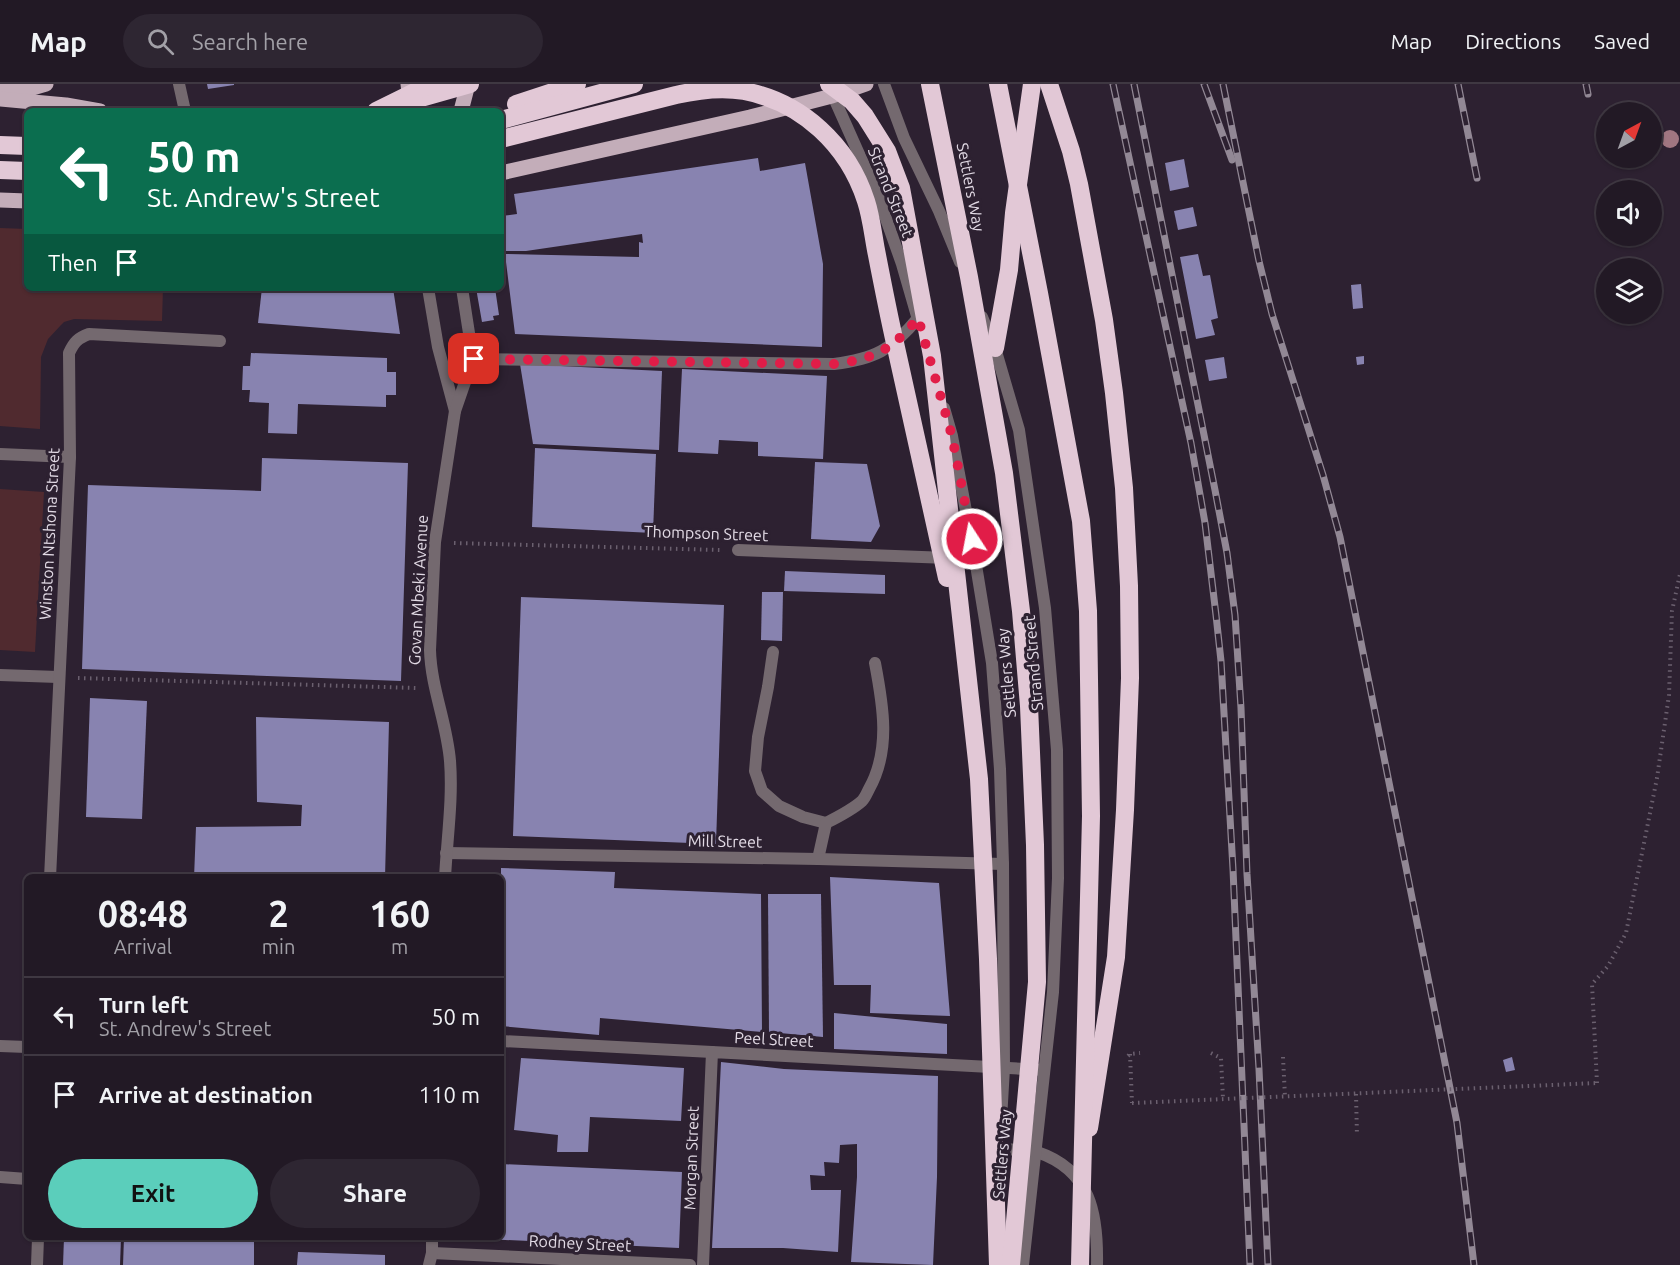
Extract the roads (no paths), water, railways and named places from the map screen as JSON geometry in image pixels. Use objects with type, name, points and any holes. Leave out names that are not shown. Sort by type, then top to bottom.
[{"type":"highway","points":[[382,108],[429,84]]},
{"type":"highway","points":[[410,99],[469,84]]},
{"type":"highway","points":[[503,108],[577,84]]},
{"type":"highway","points":[[504,119],[634,84]]},
{"type":"highway","name":"Settlers Way","points":[[930,84],[969,278],[1004,472],[1021,611],[1029,706],[1035,846],[1037,982],[1011,1265]]},
{"type":"highway","points":[[998,84],[1081,521],[1088,611],[1090,816],[1080,1265]]},
{"type":"highway","points":[[995,348],[1009,270],[1014,213],[1032,84]]},
{"type":"highway","points":[[1044,84],[1060,115]]},
{"type":"highway","points":[[1050,84],[1079,184],[1106,330],[1124,488],[1129,597],[1130,700],[1116,957],[1083,1169]]},
{"type":"highway","points":[[829,88],[852,101],[865,116],[887,151],[901,188],[932,356],[979,779],[998,1265]]},
{"type":"highway","points":[[504,139],[676,95],[720,89],[742,91],[768,98],[796,111],[818,126],[837,146],[850,165],[867,203],[888,314],[968,668]]},
{"type":"highway","points":[[0,145],[24,146]]},
{"type":"highway","points":[[0,170],[24,171]]},
{"type":"main road","points":[[0,91],[29,89],[46,84]]},
{"type":"main road","points":[[462,108],[469,84]]},
{"type":"main road","points":[[504,172],[750,117],[829,88],[866,84]]},
{"type":"main road","points":[[0,99],[83,108]]},
{"type":"main road","points":[[384,108],[410,99]]},
{"type":"main road","points":[[0,200],[24,201]]},
{"type":"street","points":[[179,84],[184,108]]},
{"type":"street","points":[[410,99],[429,84]]},
{"type":"street","name":"Strand Street","points":[[884,84],[904,138],[939,211],[995,348],[1019,430],[1045,608],[1057,750],[1057,912],[1053,992],[1023,1265]]},
{"type":"street","name":"Strand Street","points":[[829,88],[879,198],[902,264],[952,436],[992,663],[1000,769],[1003,864],[1004,1068],[989,1265]]},
{"type":"street","name":"Govan Mbeki Avenue","points":[[429,291],[438,346],[455,411]]},
{"type":"street","name":"Govan Mbeki Avenue","points":[[446,874],[450,759],[430,668],[430,651],[435,542],[455,411],[474,359],[463,291]]},
{"type":"street","points":[[474,359],[834,364],[854,362],[881,353],[904,336],[918,318]]},
{"type":"street","name":"Winston Ntshona Street","points":[[50,874],[70,457],[69,353],[78,338],[89,334],[220,340]]},
{"type":"street","points":[[0,454],[70,457]]},
{"type":"street","name":"Thompson Street","points":[[738,550],[975,559]]},
{"type":"street","points":[[773,652],[755,771],[762,791],[779,806],[803,817],[826,823],[862,800],[876,777],[884,742],[882,703],[875,663]]},
{"type":"street","points":[[0,675],[58,677]]},
{"type":"street","points":[[818,859],[826,823]]},
{"type":"street","name":"Mill Street","points":[[447,853],[1003,864]]},
{"type":"street","name":"Peel Street","points":[[504,1041],[1044,1071]]},
{"type":"street","points":[[0,1046],[24,1047]]},
{"type":"street","name":"Morgan Street","points":[[703,1265],[712,1052]]},
{"type":"street","points":[[999,1149],[1035,1152],[1066,1166],[1088,1194],[1098,1234],[1097,1265]]},
{"type":"street","points":[[0,1177],[24,1179]]},
{"type":"street","points":[[37,1265],[38,1240]]},
{"type":"street","points":[[431,1259],[432,1240]]},
{"type":"street","name":"Rodney Street","points":[[431,1259],[690,1265]]},
{"type":"railway","points":[[1113,84],[1191,443],[1205,523],[1216,615],[1221,661],[1233,869],[1250,1265]]},
{"type":"railway","points":[[1134,84],[1227,553],[1235,615],[1268,1265]]},
{"type":"railway","points":[[1204,84],[1232,160]]},
{"type":"railway","points":[[1223,84],[1272,314],[1323,475],[1340,537],[1457,1123],[1474,1265]]},
{"type":"railway","points":[[1458,84],[1477,178]]},
{"type":"railway","points":[[1586,84],[1588,94]]}]
